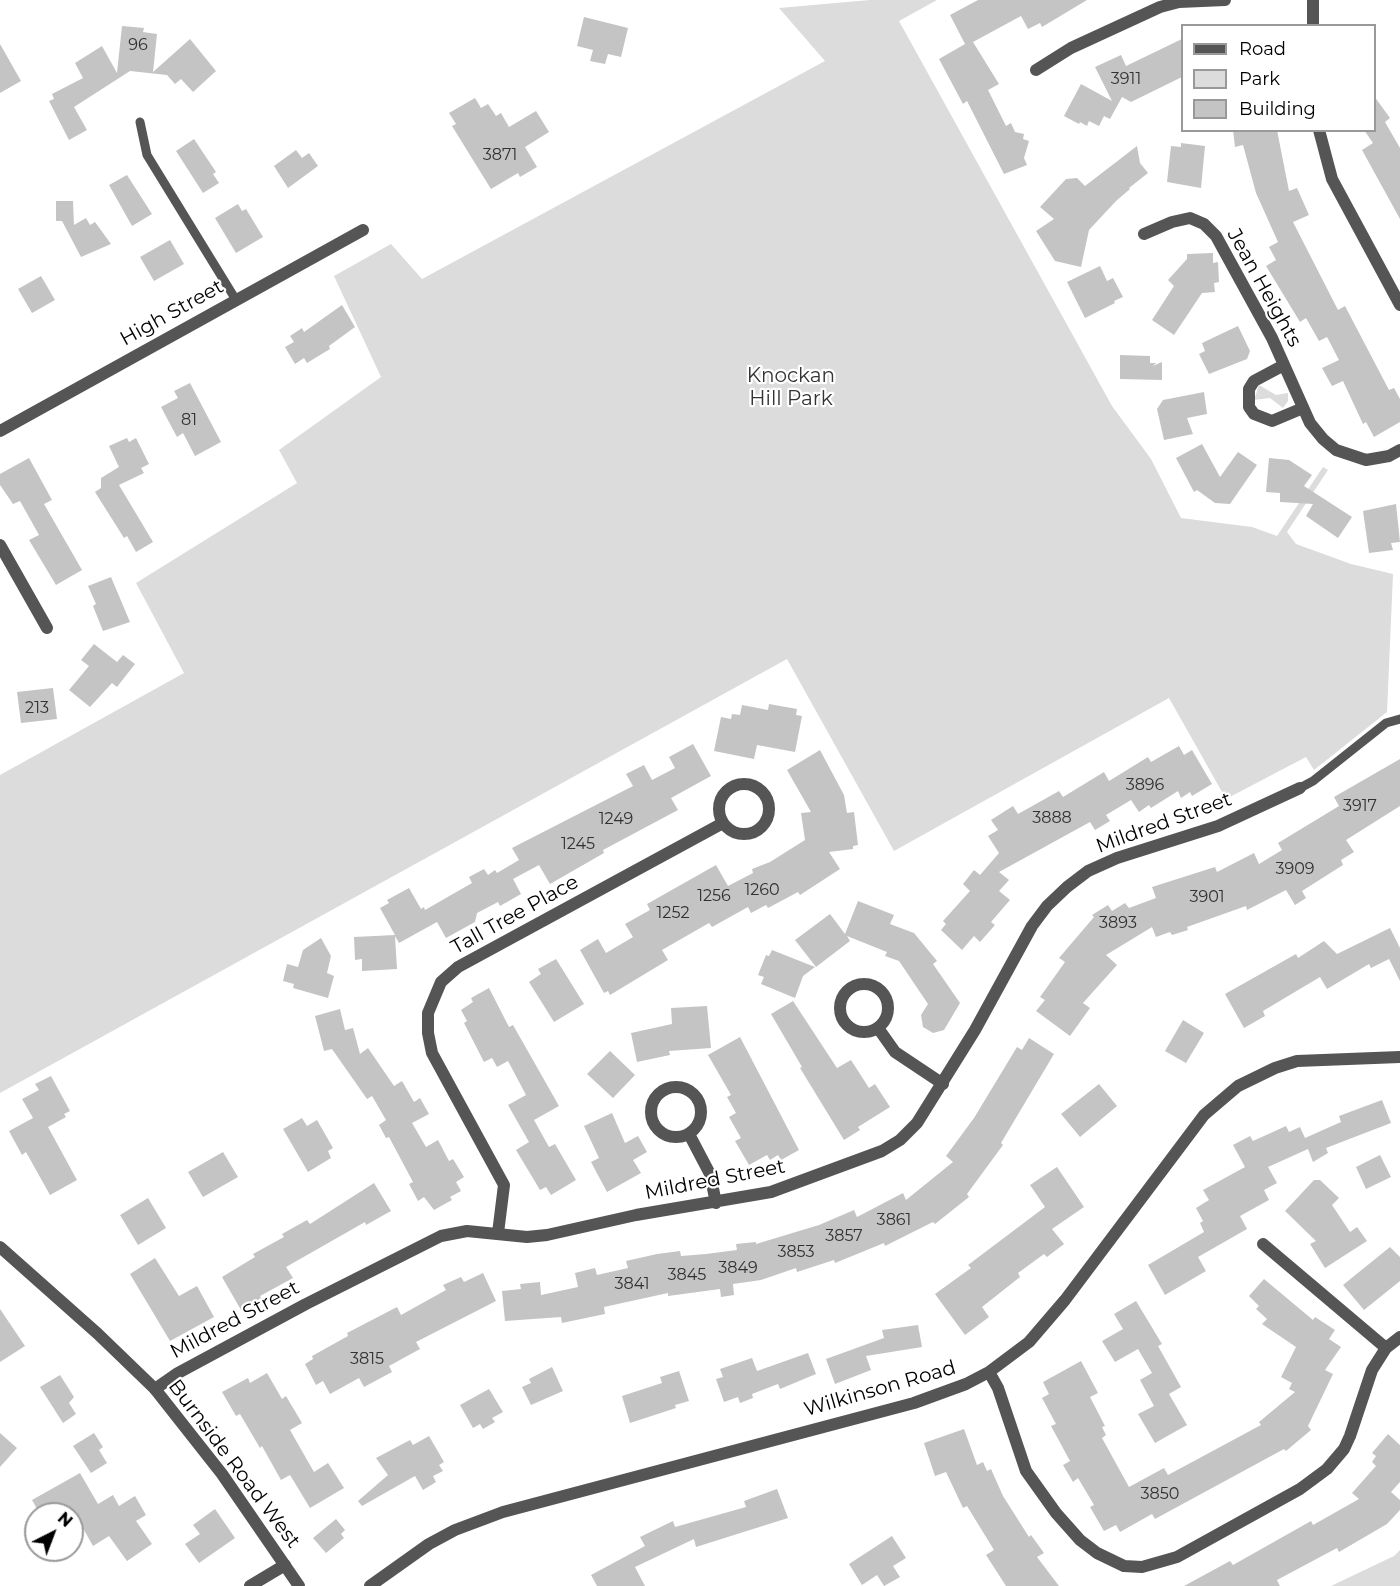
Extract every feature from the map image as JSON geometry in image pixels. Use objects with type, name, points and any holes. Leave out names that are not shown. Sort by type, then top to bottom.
[{"type":"street","points":[[1036,70],[1071,48],[1160,7],[1179,2],[1225,0]]},
{"type":"street","points":[[1313,0],[1313,24]]},
{"type":"street","points":[[1320,132],[1332,179],[1400,305]]},
{"type":"street","name":"Jean Heights","points":[[1144,234],[1172,222],[1190,219],[1204,224],[1216,236],[1316,431],[1336,450],[1366,460],[1389,456],[1400,450]]},
{"type":"street","name":"High Street","points":[[0,431],[363,230]]},
{"type":"street","points":[[1284,365],[1254,381],[1249,389],[1249,407],[1254,414],[1264,420],[1272,421],[1304,408]]},
{"type":"street","points":[[0,545],[47,628]]},
{"type":"street","points":[[751,786],[766,799],[769,809],[767,820],[751,833],[740,834],[730,830],[723,822],[720,803],[732,788],[751,786]]},
{"type":"street","name":"Mildred Street","points":[[154,1389],[188,1368],[413,1248],[441,1236],[467,1231],[527,1238],[636,1215],[716,1203],[771,1192],[882,1151],[900,1140],[917,1123],[943,1084],[1032,926],[1047,906],[1067,887],[1088,872],[1117,858],[1218,826],[1300,788]]},
{"type":"street","name":"Tall Tree Place","points":[[498,1233],[504,1185],[432,1053],[429,1013],[441,982],[458,967],[723,822]]},
{"type":"street","points":[[863,983],[878,988],[887,1000],[887,1015],[878,1028],[864,1032],[850,1028],[840,1016],[840,1000],[849,988],[863,983]]},
{"type":"street","points":[[878,1028],[895,1052],[943,1084]]},
{"type":"street","name":"Wilkinson Road","points":[[369,1586],[410,1557],[455,1530],[503,1512],[914,1403],[966,1384],[989,1372],[1029,1342],[1047,1323],[1204,1115],[1238,1086],[1275,1068],[1297,1061],[1400,1057]]},
{"type":"street","points":[[678,1086],[696,1096],[701,1117],[689,1134],[668,1136],[659,1131],[653,1122],[651,1112],[653,1102],[659,1093],[678,1086]]},
{"type":"street","points":[[689,1134],[710,1174],[716,1203]]},
{"type":"street","points":[[1263,1244],[1386,1348]]},
{"type":"street","name":"Burnside Road West","points":[[0,1247],[98,1334],[154,1389],[222,1474],[299,1586]]},
{"type":"street","points":[[989,1372],[998,1388],[1026,1471],[1056,1513],[1080,1540],[1097,1553],[1124,1566],[1142,1567],[1177,1557],[1300,1489],[1327,1469],[1347,1442],[1372,1370],[1386,1348],[1400,1337]]},
{"type":"street","points":[[250,1586],[285,1565]]},
{"type":"lane","points":[[140,122],[147,155],[236,300]]},
{"type":"lane","points":[[1300,788],[1313,781],[1386,723],[1400,719]]},
{"type":"green space","name":"Knockan Hill Park","points":[[870,0],[937,0],[899,21],[1112,406],[1151,459],[1181,518],[1252,527],[1277,536],[1323,467],[1328,470],[1287,532],[1296,544],[1351,564],[1393,574],[1387,712],[1314,770],[1306,757],[1226,799],[1169,698],[894,851],[787,659],[0,1093],[0,775],[184,673],[136,583],[297,483],[279,450],[381,377],[334,276],[391,244],[422,279],[825,61],[779,8]]},
{"type":"green space","points":[[1259,385],[1276,395],[1288,393],[1288,401],[1283,408],[1270,398],[1254,400]]},
{"type":"green space","points":[[1400,1550],[1400,1586],[1331,1586],[1394,1556]]},
{"type":"building","points":[[978,0],[1087,0],[1042,27],[1040,23],[1028,29],[1021,16],[973,42],[999,84],[988,90],[1006,126],[1011,123],[1015,132],[1024,134],[1023,139],[1029,141],[1024,158],[1027,165],[1004,174],[967,101],[963,104],[939,59],[965,44],[950,15]]},
{"type":"building","points":[[584,17],[628,28],[621,57],[608,54],[605,64],[590,61],[593,50],[577,46]]},
{"type":"building","points":[[122,26],[144,28],[143,32],[157,34],[153,72],[190,39],[216,71],[193,92],[181,79],[175,84],[167,75],[130,71],[74,107],[87,130],[69,140],[49,101],[54,99],[52,94],[83,78],[75,63],[102,46],[117,73]]},
{"type":"building","points":[[1181,39],[1181,77],[1131,102],[1122,97],[1110,119],[1104,116],[1099,126],[1089,121],[1087,126],[1080,122],[1079,124],[1064,116],[1081,84],[1112,101],[1095,67],[1121,55],[1126,66]]},
{"type":"building","points":[[0,44],[21,81],[0,93]]},
{"type":"building","points":[[475,98],[481,108],[488,104],[496,116],[501,113],[509,127],[536,111],[549,132],[525,147],[537,167],[520,177],[518,173],[491,189],[452,126],[456,124],[449,113]]},
{"type":"building","points":[[1376,99],[1390,118],[1385,122],[1400,148],[1400,219],[1362,150],[1373,143],[1365,132],[1376,132]]},
{"type":"building","points":[[1233,132],[1277,132],[1289,191],[1297,188],[1309,215],[1293,222],[1338,310],[1345,306],[1389,390],[1394,388],[1400,399],[1400,422],[1374,437],[1366,422],[1363,424],[1343,381],[1332,386],[1322,368],[1339,360],[1327,337],[1319,341],[1306,318],[1300,322],[1266,266],[1276,260],[1269,247],[1278,242],[1256,193],[1243,145],[1235,147]]},
{"type":"building","points":[[194,139],[216,172],[213,174],[219,183],[203,193],[176,151]]},
{"type":"building","points":[[1181,143],[1205,146],[1201,188],[1167,182],[1171,146],[1181,147]]},
{"type":"building","points":[[1137,146],[1140,163],[1148,173],[1129,188],[1089,230],[1081,267],[1055,261],[1036,231],[1054,219],[1040,207],[1066,179],[1077,178],[1085,186]]},
{"type":"building","points":[[296,150],[302,158],[309,153],[318,166],[288,188],[274,166]]},
{"type":"building","points":[[127,175],[152,214],[132,226],[109,185]]},
{"type":"building","points":[[56,201],[73,201],[74,225],[86,218],[90,225],[95,222],[111,244],[81,257],[62,221],[56,221]]},
{"type":"building","points":[[238,204],[242,211],[246,209],[263,237],[236,253],[215,218]]},
{"type":"building","points":[[170,240],[184,264],[154,281],[140,257]]},
{"type":"building","points":[[1213,253],[1213,263],[1218,262],[1219,282],[1214,283],[1215,292],[1202,293],[1174,335],[1152,320],[1174,286],[1168,280],[1187,259],[1187,254]]},
{"type":"building","points":[[1100,266],[1107,281],[1113,278],[1123,297],[1085,318],[1067,282]]},
{"type":"building","points":[[41,276],[55,300],[32,313],[18,289]]},
{"type":"building","points":[[342,305],[355,327],[329,346],[330,349],[307,363],[304,358],[295,364],[285,347],[294,342],[290,336],[302,328],[304,332]]},
{"type":"building","points":[[1238,326],[1250,351],[1247,359],[1209,374],[1199,354],[1205,351],[1202,343]]},
{"type":"building","points":[[1120,355],[1150,356],[1150,363],[1156,363],[1153,366],[1162,362],[1162,380],[1120,379]]},
{"type":"building","points":[[190,383],[221,442],[195,456],[183,433],[177,437],[161,407],[178,398],[174,391]]},
{"type":"building","points":[[1204,392],[1207,414],[1187,418],[1193,434],[1164,440],[1157,409],[1163,400]]},
{"type":"building","points":[[127,438],[129,442],[136,438],[149,464],[141,468],[144,473],[119,485],[153,542],[136,552],[127,536],[124,538],[95,492],[101,488],[101,478],[119,467],[109,446]]},
{"type":"building","points":[[1202,444],[1220,477],[1238,452],[1257,465],[1230,504],[1215,503],[1197,490],[1194,492],[1176,458]]},
{"type":"building","points":[[29,458],[52,500],[44,504],[82,570],[56,585],[29,540],[39,535],[20,501],[13,504],[0,485],[0,474]]},
{"type":"building","points":[[1269,458],[1289,460],[1312,475],[1304,486],[1352,517],[1338,538],[1306,516],[1313,504],[1280,502],[1280,493],[1266,492]]},
{"type":"building","points":[[1396,504],[1400,542],[1391,543],[1393,550],[1369,553],[1363,511]]},
{"type":"building","points":[[111,577],[130,622],[103,631],[93,606],[96,604],[88,586]]},
{"type":"building","points":[[94,644],[117,662],[123,655],[135,664],[117,687],[112,683],[90,707],[69,690],[89,666],[81,660]]},
{"type":"building","points":[[53,688],[57,719],[21,723],[17,692]]},
{"type":"building","points":[[769,704],[797,709],[796,715],[802,716],[795,752],[757,745],[754,759],[714,751],[721,717],[731,719],[732,714],[740,715],[742,705],[768,710]]},
{"type":"building","points":[[693,744],[711,776],[671,798],[678,810],[603,850],[604,853],[550,884],[539,865],[513,879],[521,894],[500,906],[498,902],[477,913],[475,922],[446,938],[437,922],[399,943],[395,936],[397,969],[362,971],[362,959],[355,960],[354,937],[395,935],[380,908],[389,903],[387,900],[409,888],[421,909],[424,907],[425,910],[472,883],[469,877],[484,869],[488,875],[495,870],[497,873],[519,860],[512,848],[633,786],[626,774],[644,765],[652,780],[675,768],[669,757]]},
{"type":"building","points":[[1179,746],[1184,755],[1192,750],[1212,784],[1192,796],[1190,792],[1181,798],[1178,791],[1151,808],[1149,805],[1139,812],[1131,800],[1106,815],[1110,821],[1095,830],[1090,822],[999,872],[1009,880],[999,891],[1010,900],[991,922],[995,925],[980,942],[974,936],[962,950],[941,930],[946,924],[943,921],[970,891],[963,884],[974,870],[980,875],[999,853],[988,836],[998,830],[991,820],[1013,806],[1018,814],[1059,791],[1063,797],[1104,772],[1109,781],[1148,757],[1151,762]]},
{"type":"building","points":[[820,750],[844,795],[847,813],[854,812],[858,845],[853,846],[853,849],[829,852],[840,869],[800,895],[798,892],[768,908],[766,905],[751,913],[748,907],[712,927],[709,923],[662,950],[668,960],[610,995],[608,991],[604,993],[580,950],[598,939],[606,953],[633,937],[625,924],[650,910],[647,904],[716,865],[728,886],[753,873],[752,869],[770,862],[805,840],[801,813],[811,812],[787,770]]},
{"type":"building","points":[[1400,759],[1400,806],[1346,840],[1354,852],[1341,860],[1343,865],[1302,891],[1306,898],[1295,905],[1286,890],[1247,910],[1246,906],[1187,927],[1188,930],[1172,935],[1170,932],[1156,937],[1152,927],[1106,955],[1117,965],[1083,1003],[1090,1008],[1070,1036],[1036,1011],[1045,1000],[1040,997],[1065,962],[1059,958],[1094,917],[1092,915],[1108,905],[1112,911],[1125,903],[1129,908],[1156,898],[1152,887],[1215,867],[1217,872],[1254,853],[1259,864],[1282,850],[1278,843],[1339,806],[1334,797]]},
{"type":"building","points":[[858,901],[894,915],[890,924],[914,933],[937,961],[933,964],[960,1003],[944,1030],[933,1033],[923,1027],[921,1015],[928,1004],[899,961],[885,956],[887,952],[847,936],[850,941],[816,967],[795,940],[830,914],[845,934]]},
{"type":"building","points":[[1390,928],[1400,948],[1400,981],[1389,959],[1371,968],[1369,964],[1327,989],[1320,977],[1263,1011],[1265,1016],[1244,1028],[1225,994],[1296,954],[1298,958],[1324,941],[1337,954]]},
{"type":"building","points":[[321,938],[331,956],[327,973],[334,976],[328,998],[293,988],[294,984],[283,981],[287,964],[298,967],[303,950]]},
{"type":"building","points":[[772,950],[815,967],[803,976],[795,998],[761,984],[764,977],[758,975],[766,955],[769,956]]},
{"type":"building","points":[[556,959],[584,1004],[554,1022],[529,982],[541,974],[538,969]]},
{"type":"building","points":[[489,988],[509,1027],[513,1025],[559,1106],[534,1120],[549,1147],[555,1144],[576,1180],[551,1195],[546,1187],[540,1190],[516,1150],[529,1142],[508,1105],[526,1095],[508,1061],[497,1067],[492,1058],[484,1062],[464,1023],[467,1021],[461,1010],[473,1002],[471,998]]},
{"type":"building","points":[[793,1001],[837,1068],[851,1060],[869,1088],[875,1084],[890,1107],[858,1127],[860,1130],[844,1140],[800,1068],[802,1067],[771,1014]]},
{"type":"building","points":[[707,1006],[711,1048],[669,1051],[670,1055],[637,1062],[631,1033],[672,1024],[671,1008]]},
{"type":"building","points":[[340,1009],[345,1030],[353,1028],[360,1054],[368,1048],[394,1086],[402,1081],[414,1102],[420,1098],[429,1114],[412,1123],[426,1147],[438,1140],[449,1161],[453,1159],[464,1177],[456,1182],[461,1191],[450,1197],[452,1200],[434,1210],[424,1197],[418,1201],[409,1184],[413,1182],[389,1137],[386,1138],[379,1125],[386,1120],[372,1096],[367,1099],[332,1049],[324,1051],[315,1016]]},
{"type":"building","points":[[1183,1020],[1204,1033],[1186,1063],[1165,1051]]},
{"type":"building","points":[[740,1037],[799,1150],[781,1160],[778,1155],[770,1160],[767,1155],[749,1165],[735,1141],[741,1138],[729,1117],[736,1113],[727,1097],[731,1095],[708,1055]]},
{"type":"building","points":[[1029,1038],[1054,1054],[1001,1143],[1003,1145],[967,1194],[969,1197],[935,1224],[933,1222],[885,1246],[884,1243],[835,1263],[834,1260],[797,1272],[796,1268],[761,1280],[733,1284],[734,1295],[721,1297],[720,1289],[668,1296],[668,1293],[604,1307],[605,1314],[562,1323],[561,1317],[505,1321],[502,1291],[521,1289],[520,1284],[540,1282],[541,1295],[578,1287],[575,1273],[595,1268],[597,1275],[628,1268],[626,1261],[657,1254],[680,1251],[681,1256],[737,1250],[736,1244],[756,1242],[756,1244],[819,1225],[854,1210],[857,1217],[903,1193],[906,1200],[953,1162],[946,1156],[974,1118],[1017,1047],[1022,1050]]},
{"type":"building","points":[[610,1051],[635,1075],[613,1098],[587,1074]]},
{"type":"building","points":[[51,1076],[70,1111],[64,1114],[66,1117],[48,1127],[77,1180],[50,1195],[26,1152],[22,1155],[9,1131],[33,1118],[22,1099],[39,1090],[35,1084]]},
{"type":"building","points":[[1099,1084],[1117,1106],[1080,1137],[1061,1114]]},
{"type":"building","points":[[1382,1100],[1391,1123],[1326,1148],[1328,1153],[1313,1162],[1308,1149],[1268,1167],[1277,1183],[1264,1190],[1269,1200],[1240,1216],[1247,1229],[1198,1257],[1206,1271],[1165,1295],[1148,1265],[1204,1232],[1200,1223],[1203,1221],[1196,1208],[1209,1200],[1203,1190],[1245,1167],[1233,1145],[1250,1136],[1253,1141],[1286,1126],[1289,1132],[1300,1127],[1305,1138],[1341,1122],[1339,1116]]},
{"type":"building","points":[[612,1113],[625,1143],[638,1136],[647,1152],[633,1160],[641,1173],[607,1192],[591,1162],[599,1158],[584,1126]]},
{"type":"building","points":[[302,1118],[307,1126],[317,1120],[333,1148],[328,1151],[331,1158],[308,1172],[283,1129]]},
{"type":"building","points":[[223,1152],[238,1177],[203,1197],[188,1172]]},
{"type":"building","points":[[1380,1155],[1391,1177],[1366,1189],[1356,1167]]},
{"type":"building","points":[[1057,1167],[1084,1207],[1052,1229],[1064,1244],[1047,1257],[1044,1254],[1018,1273],[1020,1277],[982,1307],[989,1317],[965,1335],[935,1294],[971,1268],[968,1265],[1045,1207],[1030,1185]]},
{"type":"building","points":[[1314,1180],[1320,1180],[1339,1198],[1332,1205],[1350,1232],[1357,1227],[1367,1241],[1325,1268],[1310,1244],[1316,1241],[1285,1211]]},
{"type":"building","points":[[374,1183],[391,1211],[366,1225],[365,1222],[286,1267],[293,1278],[260,1296],[261,1298],[241,1310],[222,1277],[255,1257],[253,1254],[284,1237],[282,1234],[307,1220],[310,1224]]},
{"type":"building","points":[[148,1198],[166,1228],[138,1245],[120,1215]]},
{"type":"building","points":[[1390,1247],[1400,1257],[1400,1281],[1364,1310],[1343,1285]]},
{"type":"building","points":[[155,1258],[179,1296],[197,1286],[214,1317],[170,1341],[130,1274]]},
{"type":"building","points":[[483,1273],[496,1301],[416,1342],[420,1349],[389,1366],[392,1372],[364,1387],[359,1378],[330,1394],[323,1381],[316,1385],[305,1364],[313,1359],[312,1356],[348,1336],[347,1333],[397,1307],[401,1315],[446,1290],[443,1285],[461,1277],[464,1282]]},
{"type":"building","points":[[1264,1279],[1313,1320],[1315,1317],[1335,1330],[1329,1339],[1341,1347],[1325,1370],[1333,1374],[1308,1426],[1311,1430],[1286,1451],[1284,1449],[1155,1519],[1152,1514],[1120,1532],[1116,1525],[1104,1531],[1090,1507],[1094,1505],[1078,1478],[1073,1482],[1063,1465],[1070,1461],[1051,1426],[1056,1424],[1042,1398],[1049,1394],[1043,1382],[1081,1361],[1098,1393],[1090,1397],[1105,1426],[1102,1427],[1106,1435],[1102,1438],[1129,1487],[1164,1468],[1168,1475],[1261,1425],[1259,1422],[1295,1392],[1289,1389],[1292,1383],[1281,1377],[1296,1347],[1262,1324],[1267,1319],[1256,1309],[1259,1306],[1249,1296]]},
{"type":"building","points":[[1136,1301],[1162,1344],[1158,1346],[1181,1387],[1169,1394],[1187,1425],[1155,1443],[1138,1414],[1154,1406],[1140,1380],[1152,1373],[1138,1349],[1115,1362],[1102,1341],[1123,1329],[1114,1314]]},
{"type":"building","points":[[0,1309],[25,1346],[0,1362]]},
{"type":"building","points":[[918,1325],[922,1347],[866,1356],[871,1370],[835,1384],[826,1359],[884,1338],[882,1330]]},
{"type":"building","points":[[808,1353],[816,1374],[780,1389],[778,1384],[752,1394],[753,1398],[740,1403],[738,1397],[724,1402],[716,1379],[723,1377],[720,1369],[752,1358],[757,1371]]},
{"type":"building","points":[[552,1367],[563,1391],[531,1405],[522,1387],[531,1383],[529,1379]]},
{"type":"building","points":[[679,1371],[689,1401],[675,1405],[676,1408],[630,1423],[622,1396],[662,1383],[660,1377]]},
{"type":"building","points":[[267,1373],[282,1399],[286,1396],[302,1423],[290,1430],[314,1472],[328,1463],[344,1488],[310,1508],[290,1475],[281,1480],[262,1446],[260,1448],[240,1414],[236,1416],[222,1392],[248,1378],[250,1383]]},
{"type":"building","points":[[60,1375],[74,1397],[69,1403],[76,1414],[63,1423],[40,1387]]},
{"type":"building","points":[[489,1389],[503,1412],[492,1418],[495,1422],[483,1429],[480,1424],[473,1428],[460,1405]]},
{"type":"building","points":[[964,1429],[977,1465],[983,1462],[987,1471],[991,1469],[1003,1496],[1029,1537],[1031,1535],[1044,1553],[1037,1557],[1059,1586],[1006,1586],[986,1555],[994,1550],[967,1506],[963,1508],[946,1472],[935,1476],[924,1443]]},
{"type":"building","points":[[0,1433],[17,1448],[0,1467]]},
{"type":"building","points":[[94,1433],[103,1447],[99,1450],[107,1463],[91,1473],[73,1446]]},
{"type":"building","points":[[1388,1434],[1400,1445],[1400,1482],[1391,1492],[1400,1500],[1400,1510],[1387,1524],[1339,1552],[1337,1548],[1277,1580],[1280,1586],[1184,1586],[1230,1561],[1233,1565],[1311,1521],[1313,1525],[1359,1499],[1352,1493],[1376,1466],[1372,1462],[1376,1456],[1372,1453]]},
{"type":"building","points":[[429,1436],[444,1462],[439,1465],[443,1471],[433,1476],[436,1482],[423,1490],[415,1476],[362,1506],[358,1501],[388,1475],[376,1458],[410,1440],[413,1445]]},
{"type":"building","points":[[80,1473],[98,1504],[113,1495],[119,1506],[135,1496],[146,1515],[136,1521],[152,1544],[127,1561],[109,1536],[93,1546],[84,1530],[84,1502],[33,1502],[32,1500]]},
{"type":"building","points":[[777,1489],[788,1518],[696,1547],[694,1539],[635,1567],[645,1586],[597,1586],[591,1575],[645,1546],[640,1537],[673,1521],[675,1527],[746,1507],[744,1501]]},
{"type":"building","points":[[215,1509],[235,1538],[199,1563],[185,1544],[200,1534],[193,1525]]},
{"type":"building","points":[[336,1519],[345,1530],[341,1534],[344,1538],[326,1553],[313,1538]]},
{"type":"building","points":[[892,1536],[906,1558],[893,1566],[900,1577],[884,1586],[877,1575],[862,1585],[849,1564]]}]
